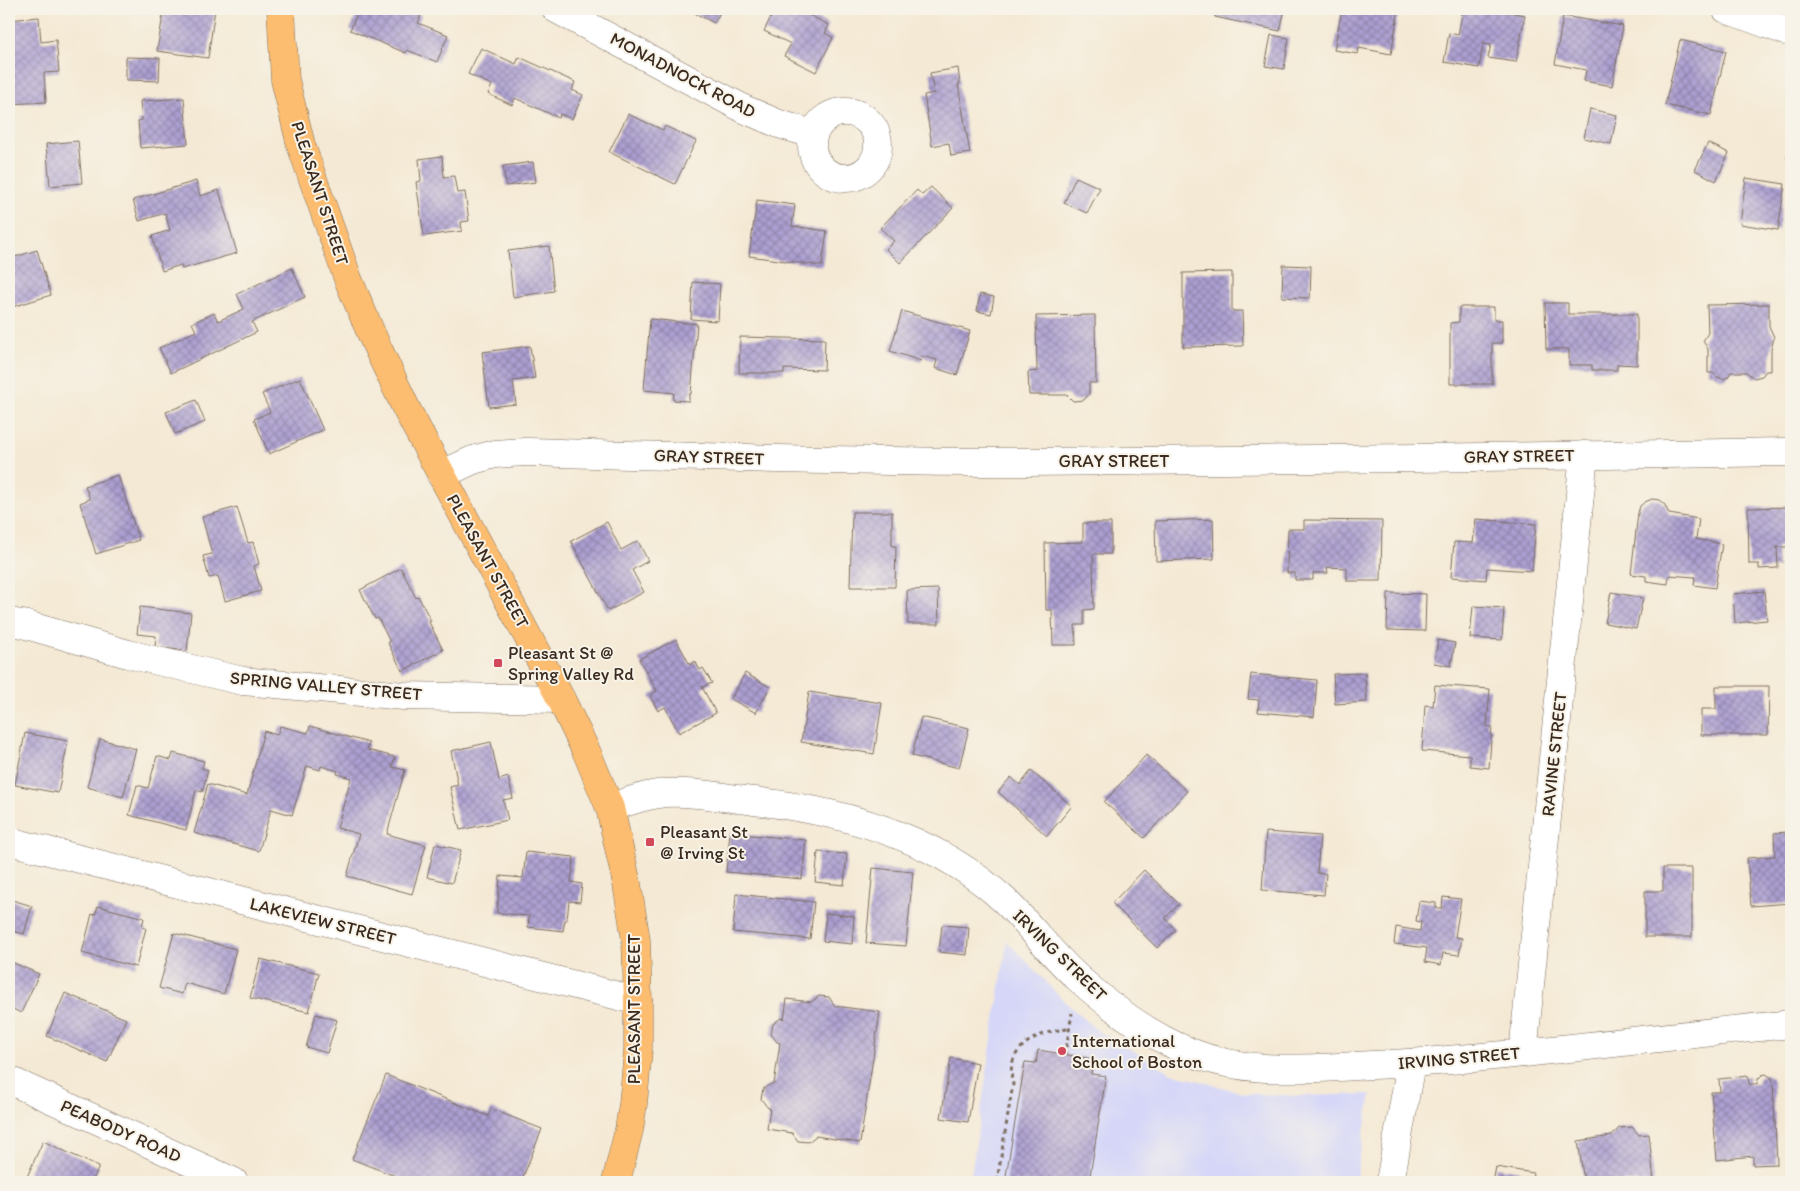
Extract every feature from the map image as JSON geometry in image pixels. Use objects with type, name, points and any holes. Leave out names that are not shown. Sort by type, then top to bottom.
[{"type":"main road","name":"PLEASANT STREET","points":[[281,9],[285,80],[301,145],[348,278],[374,340],[441,475],[561,699],[587,753],[610,808],[625,874],[636,940],[638,1001],[638,1050],[633,1104],[629,1130],[616,1182]]},
{"type":"street","name":"MONADNOCK ROAD","points":[[556,9],[744,110],[779,124],[813,134]]},
{"type":"street","points":[[1726,9],[1791,33]]},
{"type":"street","name":"GRAY STREET","points":[[441,475],[480,458],[496,454],[525,452],[811,460],[1028,462],[1219,461],[1791,452]]},
{"type":"street","name":"RAVINE STREET","points":[[1523,1053],[1584,455]]},
{"type":"street","name":"SPRING VALLEY STREET","points":[[9,622],[23,624],[128,654],[243,682],[404,696],[561,699]]},
{"type":"street","name":"IRVING STREET","points":[[610,808],[645,796],[679,793],[816,811],[854,820],[888,832],[936,852],[986,885],[1004,900],[1079,978],[1113,1007],[1139,1025],[1189,1052],[1220,1062],[1252,1068],[1280,1069],[1411,1063],[1791,1024]]},
{"type":"street","name":"LAKEVIEW STREET","points":[[9,841],[638,1001]]},
{"type":"street","points":[[1390,1182],[1411,1063]]},
{"type":"street","name":"PEABODY ROAD","points":[[9,1080],[234,1182]]},
{"type":"path","points":[[1065,1055],[1068,1029],[1079,978]]},
{"type":"path","points":[[997,1180],[1013,1084],[1011,1077],[1014,1061],[1024,1044],[1034,1036],[1068,1029]]},
{"type":"shaded area","name":"International School of Boston","points":[[1007,941],[1065,1002],[1097,1030],[1171,1073],[1243,1093],[1297,1096],[1371,1094],[1355,1182],[970,1182]]},
{"type":"building","points":[[164,9],[215,9],[208,58],[157,51]]},
{"type":"building","points":[[359,9],[405,9],[421,15],[418,23],[448,35],[437,62],[407,50],[406,53],[350,30]]},
{"type":"building","points":[[687,9],[722,9],[714,23]]},
{"type":"building","points":[[775,9],[797,9],[829,25],[825,33],[833,38],[816,72],[784,56],[791,44],[764,31]]},
{"type":"building","points":[[1217,9],[1285,9],[1280,31],[1215,17]]},
{"type":"building","points":[[1342,9],[1399,9],[1391,54],[1359,48],[1358,54],[1334,50]]},
{"type":"building","points":[[1463,9],[1492,9],[1525,15],[1516,62],[1488,58],[1491,45],[1483,44],[1479,68],[1444,62],[1449,33],[1458,35]]},
{"type":"building","points":[[1563,16],[1623,26],[1612,86],[1584,81],[1586,70],[1555,64]]},
{"type":"building","points":[[39,17],[41,42],[56,40],[59,72],[44,73],[46,102],[9,104],[9,20]]},
{"type":"building","points":[[1271,35],[1289,38],[1284,69],[1265,66]]},
{"type":"building","points":[[1680,40],[1726,51],[1711,115],[1665,105]]},
{"type":"building","points":[[481,48],[516,64],[519,57],[575,82],[572,90],[583,95],[572,119],[560,114],[559,118],[515,98],[512,105],[488,94],[492,85],[468,74]]},
{"type":"building","points":[[126,57],[160,58],[159,81],[126,80]]},
{"type":"building","points":[[958,68],[960,84],[958,84],[970,153],[951,156],[949,143],[932,146],[924,95],[934,93],[930,73]]},
{"type":"building","points":[[184,98],[188,144],[140,148],[138,121],[142,120],[140,101]]},
{"type":"building","points":[[1590,109],[1617,115],[1611,144],[1584,138]]},
{"type":"building","points":[[628,114],[663,130],[665,126],[696,141],[675,184],[609,152]]},
{"type":"building","points":[[1790,134],[1791,158],[1787,158]]},
{"type":"building","points":[[78,141],[82,183],[50,186],[46,144]]},
{"type":"building","points":[[1708,143],[1729,153],[1716,181],[1695,170]]},
{"type":"building","points":[[442,156],[444,177],[454,176],[457,193],[465,192],[469,221],[461,222],[462,231],[424,236],[416,182],[421,181],[419,159]]},
{"type":"building","points":[[533,162],[536,182],[506,186],[503,166]]},
{"type":"building","points":[[1076,177],[1100,188],[1087,213],[1064,203]]},
{"type":"building","points":[[1746,178],[1785,184],[1778,230],[1740,224]]},
{"type":"building","points":[[196,181],[200,196],[219,190],[237,253],[182,269],[181,265],[162,271],[152,236],[170,230],[165,213],[139,221],[133,200]]},
{"type":"building","points":[[931,187],[953,208],[900,263],[886,249],[894,241],[880,228],[917,190],[922,195]]},
{"type":"building","points":[[757,200],[795,205],[792,226],[827,231],[822,266],[749,256]]},
{"type":"building","points":[[549,246],[554,291],[513,297],[508,251]]},
{"type":"building","points":[[37,250],[51,295],[9,308],[9,259]]},
{"type":"building","points":[[1283,265],[1311,266],[1310,298],[1282,297]]},
{"type":"building","points":[[292,268],[305,297],[252,322],[257,332],[171,373],[159,348],[196,331],[192,323],[214,313],[218,321],[244,309],[237,294]]},
{"type":"building","points":[[1232,272],[1232,311],[1242,311],[1243,346],[1183,347],[1183,273]]},
{"type":"building","points":[[693,282],[720,284],[718,321],[691,319]]},
{"type":"building","points":[[980,294],[994,297],[991,314],[977,311]]},
{"type":"building","points":[[1545,303],[1568,303],[1568,314],[1637,314],[1637,365],[1617,364],[1617,370],[1592,370],[1592,365],[1569,365],[1569,349],[1546,349]]},
{"type":"building","points":[[1769,304],[1769,326],[1774,337],[1771,350],[1771,371],[1766,371],[1762,376],[1754,378],[1746,372],[1731,372],[1728,377],[1723,379],[1713,373],[1708,373],[1708,349],[1703,341],[1708,333],[1707,305]]},
{"type":"building","points":[[1459,307],[1494,307],[1494,320],[1502,320],[1502,343],[1492,343],[1492,384],[1450,384],[1450,323],[1459,322]]},
{"type":"building","points":[[902,311],[970,331],[957,375],[935,368],[937,360],[922,356],[921,361],[890,351]]},
{"type":"building","points":[[1095,315],[1096,383],[1089,383],[1089,394],[1084,400],[1073,401],[1067,395],[1029,395],[1028,372],[1037,371],[1036,316]]},
{"type":"building","points":[[650,319],[697,324],[689,401],[673,400],[674,393],[644,390]]},
{"type":"building","points":[[740,337],[825,339],[824,370],[784,369],[784,373],[739,373]]},
{"type":"building","points":[[530,346],[535,378],[513,381],[516,404],[489,407],[482,352]]},
{"type":"building","points":[[300,378],[323,430],[269,454],[254,419],[270,412],[262,394]]},
{"type":"building","points":[[196,400],[205,422],[175,434],[166,412]]},
{"type":"building","points":[[118,475],[139,540],[96,554],[80,503],[90,499],[85,486]]},
{"type":"building","points":[[1652,499],[1659,500],[1665,505],[1669,514],[1699,519],[1696,539],[1722,544],[1715,588],[1694,585],[1695,577],[1669,575],[1668,584],[1646,581],[1646,576],[1631,574],[1638,513],[1640,506]]},
{"type":"building","points":[[237,507],[248,543],[253,542],[259,564],[254,566],[261,591],[225,601],[218,576],[209,578],[203,556],[212,554],[202,517]]},
{"type":"building","points":[[1791,507],[1791,547],[1777,547],[1778,568],[1759,569],[1759,564],[1749,564],[1748,508]]},
{"type":"building","points":[[852,512],[892,512],[892,546],[896,546],[895,587],[850,587]]},
{"type":"building","points":[[1213,519],[1214,559],[1156,561],[1155,521]]},
{"type":"building","points":[[1476,519],[1536,524],[1532,571],[1487,568],[1486,580],[1451,577],[1454,542],[1473,543]]},
{"type":"building","points":[[1304,520],[1382,521],[1381,581],[1347,581],[1347,568],[1327,567],[1328,573],[1313,573],[1313,580],[1295,580],[1295,573],[1287,573],[1288,529],[1304,529]]},
{"type":"building","points":[[607,522],[621,550],[638,541],[648,561],[632,570],[644,592],[608,611],[571,541]]},
{"type":"building","points":[[1083,523],[1111,523],[1111,554],[1093,554],[1094,609],[1084,610],[1084,625],[1075,625],[1076,645],[1053,645],[1052,610],[1046,610],[1045,543],[1083,542]]},
{"type":"building","points":[[401,568],[416,598],[418,596],[431,621],[429,622],[443,650],[402,671],[378,618],[375,619],[360,590]]},
{"type":"building","points":[[938,589],[939,624],[908,624],[907,590]]},
{"type":"building","points":[[1764,591],[1767,620],[1735,623],[1733,594]]},
{"type":"building","points":[[1611,592],[1643,598],[1636,629],[1605,623]]},
{"type":"building","points":[[1388,593],[1426,594],[1425,631],[1387,630]]},
{"type":"building","points":[[1473,606],[1504,608],[1502,640],[1470,638]]},
{"type":"building","points":[[140,607],[191,613],[187,651],[155,647],[156,636],[137,634]]},
{"type":"building","points":[[676,639],[690,665],[695,661],[700,670],[703,668],[712,683],[702,687],[716,713],[679,733],[665,707],[658,711],[650,696],[657,691],[639,659]]},
{"type":"building","points":[[1438,640],[1455,643],[1451,666],[1434,663]]},
{"type":"building","points":[[745,673],[770,687],[756,713],[731,699]]},
{"type":"building","points":[[1365,673],[1367,702],[1335,704],[1333,674]]},
{"type":"building","points":[[1251,674],[1317,680],[1314,717],[1258,712],[1259,700],[1248,699]]},
{"type":"building","points":[[1435,685],[1490,689],[1487,726],[1492,727],[1489,768],[1470,766],[1470,755],[1422,751],[1425,705],[1433,706]]},
{"type":"building","points":[[1716,686],[1769,686],[1768,735],[1701,735],[1701,709],[1716,709]]},
{"type":"building","points":[[809,692],[882,703],[874,754],[801,742]]},
{"type":"building","points":[[921,717],[969,728],[959,768],[912,756]]},
{"type":"building","points":[[280,726],[308,733],[310,726],[369,743],[367,750],[395,757],[392,767],[405,770],[387,834],[426,845],[412,894],[347,876],[359,834],[337,828],[351,778],[337,774],[338,771],[321,766],[320,770],[307,766],[292,815],[271,809],[259,851],[194,833],[208,784],[247,795],[264,731],[277,735]]},
{"type":"building","points":[[25,733],[68,741],[58,793],[15,785]]},
{"type":"building","points":[[100,739],[136,749],[123,797],[87,787]]},
{"type":"building","points":[[491,742],[499,780],[508,777],[513,798],[503,800],[508,820],[460,830],[450,787],[458,785],[451,751]]},
{"type":"building","points":[[173,753],[204,761],[202,768],[208,770],[202,792],[196,790],[186,830],[129,815],[137,785],[148,788],[157,756],[171,760]]},
{"type":"building","points":[[1146,755],[1187,791],[1144,838],[1104,802]]},
{"type":"building","points":[[1031,771],[1072,806],[1047,836],[998,792],[1011,777],[1020,785]]},
{"type":"building","points":[[1266,832],[1320,836],[1317,873],[1326,874],[1324,895],[1262,890]]},
{"type":"building","points":[[1791,832],[1791,903],[1751,906],[1747,858],[1775,856],[1774,833]]},
{"type":"building","points":[[730,833],[806,840],[802,879],[726,872]]},
{"type":"building","points":[[435,844],[461,850],[452,883],[427,877]]},
{"type":"building","points":[[526,852],[574,857],[571,882],[582,884],[580,902],[569,901],[567,920],[565,920],[563,931],[528,927],[529,916],[497,913],[500,876],[523,878]]},
{"type":"building","points":[[818,852],[847,854],[844,885],[815,882]]},
{"type":"building","points":[[873,868],[913,872],[906,946],[866,943]]},
{"type":"building","points":[[1663,868],[1692,868],[1692,937],[1645,937],[1645,891],[1663,891]]},
{"type":"building","points":[[1144,870],[1179,904],[1165,918],[1176,930],[1157,948],[1112,903]]},
{"type":"building","points":[[736,894],[814,902],[810,939],[733,932]]},
{"type":"building","points":[[1443,897],[1461,899],[1455,937],[1462,938],[1459,955],[1443,953],[1441,965],[1425,962],[1427,948],[1394,944],[1396,927],[1420,931],[1421,922],[1416,921],[1419,901],[1436,903],[1436,908],[1442,908]]},
{"type":"building","points":[[9,899],[32,906],[24,934],[9,930]]},
{"type":"building","points":[[98,906],[144,918],[142,927],[146,928],[136,967],[82,953],[92,914],[95,915]]},
{"type":"building","points":[[826,913],[854,916],[852,944],[823,941]]},
{"type":"building","points":[[942,925],[969,927],[967,955],[939,952]]},
{"type":"building","points":[[174,933],[236,949],[224,994],[185,983],[182,994],[159,988]]},
{"type":"building","points":[[260,959],[319,973],[309,1012],[250,998]]},
{"type":"building","points":[[9,961],[39,974],[21,1013],[9,1007]]},
{"type":"building","points":[[65,993],[126,1019],[107,1062],[47,1036]]},
{"type":"building","points":[[819,996],[829,997],[835,1006],[880,1012],[860,1143],[816,1136],[808,1142],[798,1141],[792,1133],[767,1129],[770,1108],[761,1099],[763,1089],[774,1084],[780,1043],[771,1034],[773,1024],[781,1018],[784,1019],[787,999],[811,1002]]},
{"type":"building","points":[[316,1014],[337,1020],[327,1053],[306,1047]]},
{"type":"building","points":[[1038,1050],[1093,1059],[1091,1074],[1106,1076],[1089,1182],[1005,1182],[1025,1062],[1036,1063]]},
{"type":"building","points":[[951,1058],[978,1063],[968,1122],[941,1118]]},
{"type":"building","points":[[1766,1074],[1772,1078],[1773,1082],[1777,1164],[1753,1165],[1753,1156],[1717,1160],[1711,1092],[1720,1092],[1719,1079],[1748,1076],[1749,1084],[1757,1084],[1758,1079]]},
{"type":"building","points":[[386,1075],[488,1116],[491,1109],[542,1129],[521,1182],[410,1182],[352,1159]]},
{"type":"building","points":[[1632,1127],[1639,1135],[1649,1134],[1654,1182],[1584,1182],[1578,1141],[1612,1136],[1619,1128]]},
{"type":"building","points":[[43,1141],[99,1167],[92,1182],[33,1182],[26,1179]]},
{"type":"building","points":[[1496,1167],[1533,1173],[1531,1182],[1493,1182]]},
{"type":"place","name":"Pleasant St @ Spring Valley Rd","points":[[498,663]]},
{"type":"place","name":"Pleasant St @ Irving St","points":[[650,842]]},
{"type":"place","name":"International School of Boston","points":[[1062,1051]]}]
